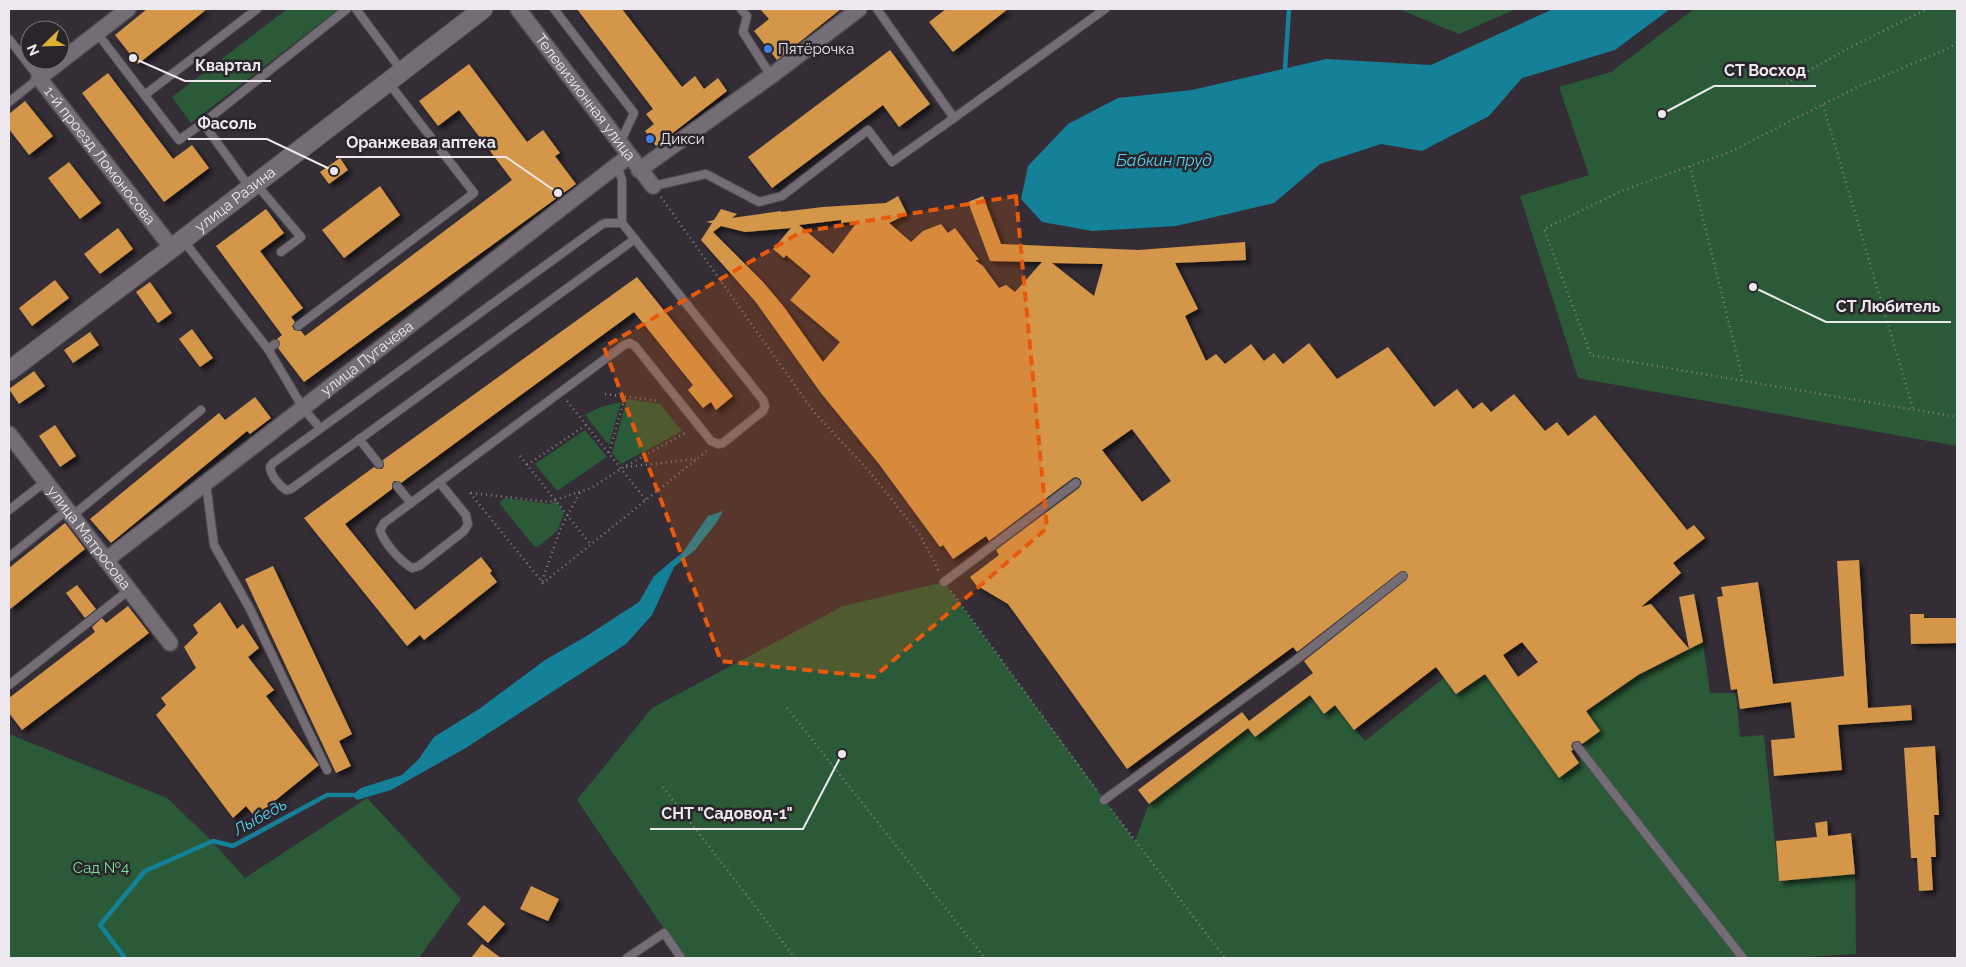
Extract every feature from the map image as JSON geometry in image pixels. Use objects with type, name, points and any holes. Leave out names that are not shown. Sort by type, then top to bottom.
[{"type":"street","points":[[39,78],[128,9]]},
{"type":"street","name":"улица Разина","points":[[9,371],[483,9]]},
{"type":"street","name":"Телевизионная улица","points":[[518,9],[653,186]]},
{"type":"street","points":[[639,170],[771,76],[859,9]]},
{"type":"street","name":"1-й проезд Ломоносова","points":[[39,78],[177,244]]},
{"type":"street","name":"улица Пугачёва","points":[[106,560],[629,156]]},
{"type":"street","name":"улица Матросова","points":[[9,434],[170,643]]},
{"type":"lane","points":[[146,94],[257,9]]},
{"type":"lane","points":[[98,33],[179,140],[347,9]]},
{"type":"lane","points":[[298,326],[474,193],[395,77],[356,9]]},
{"type":"lane","points":[[554,9],[634,113],[620,143]]},
{"type":"lane","points":[[741,9],[747,16],[743,32],[771,76]]},
{"type":"lane","points":[[877,9],[954,118]]},
{"type":"lane","points":[[653,186],[706,174],[759,202],[782,196],[868,130],[892,162],[1105,9]]},
{"type":"lane","name":"1-й проезд Ломоносова","points":[[9,39],[39,78]]},
{"type":"lane","points":[[9,102],[39,78]]},
{"type":"lane","points":[[203,123],[253,186],[301,237],[281,252]]},
{"type":"lane","points":[[440,482],[466,515],[468,524],[464,531],[419,566],[412,568],[405,564],[382,536],[380,530],[384,523],[624,345],[630,343],[636,346],[711,441],[717,444],[724,443],[763,411],[765,406],[764,400],[622,223],[622,180],[617,165]]},
{"type":"lane","points":[[622,223],[605,223],[601,225],[273,463],[270,467],[270,472],[281,487],[286,490],[291,489],[635,239]]},
{"type":"lane","points":[[177,244],[268,349],[303,408],[320,428]]},
{"type":"lane","points":[[268,349],[275,344]]},
{"type":"lane","points":[[9,557],[69,513],[200,410]]},
{"type":"lane","points":[[359,439],[379,464]]},
{"type":"lane","points":[[9,510],[45,482]]},
{"type":"lane","points":[[206,483],[214,545],[250,609],[326,770]]},
{"type":"lane","points":[[944,582],[1076,483]]},
{"type":"lane","points":[[397,486],[411,503]]},
{"type":"lane","points":[[1104,800],[1296,660],[1403,576]]},
{"type":"lane","points":[[9,685],[129,590]]},
{"type":"lane","points":[[1577,746],[1742,958]]},
{"type":"lane","points":[[627,958],[664,933],[681,958]]},
{"type":"path","points":[[1782,86],[1845,50],[1927,9]]},
{"type":"path","points":[[1957,43],[1853,90],[1732,151],[1621,192],[1544,229],[1591,355],[1957,417]]},
{"type":"path","points":[[1823,105],[1914,410]]},
{"type":"path","points":[[1690,166],[1743,381]]},
{"type":"path","points":[[560,392],[623,468],[646,500]]},
{"type":"path","points":[[605,394],[659,401]]},
{"type":"path","points":[[609,453],[625,397]]},
{"type":"path","points":[[527,465],[586,425]]},
{"type":"path","points":[[542,582],[470,492],[549,502],[591,488],[685,434]]},
{"type":"path","points":[[542,582],[717,444]]},
{"type":"path","points":[[520,456],[591,544]]},
{"type":"path","points":[[623,468],[697,459]]},
{"type":"path","points":[[542,582],[560,530],[581,491]]},
{"type":"path","points":[[787,708],[985,958]]},
{"type":"path","points":[[663,787],[795,958]]},
{"type":"highlighted area","points":[[1016,196],[1047,528],[874,677],[721,661],[604,347],[801,232]]},
{"type":"green space","points":[[287,9],[339,9],[191,123],[172,97]]},
{"type":"green space","points":[[1399,9],[1516,9],[1459,34]]},
{"type":"green space","points":[[1694,9],[1957,9],[1957,446],[1578,378],[1520,196],[1589,175],[1559,87],[1611,72]]},
{"type":"green space","points":[[627,399],[660,404],[682,431],[621,464],[612,453]]},
{"type":"green space","points":[[621,402],[609,445],[585,415],[601,407]]},
{"type":"green space","points":[[585,430],[607,457],[557,491],[535,464]]},
{"type":"green space","points":[[505,498],[551,504],[555,500],[564,513],[557,531],[538,547],[534,546],[500,504]]},
{"type":"green space","points":[[944,582],[1135,841],[1149,804],[1248,728],[1255,737],[1310,695],[1324,714],[1335,705],[1365,741],[1444,678],[1456,694],[1485,674],[1559,777],[1579,763],[1585,741],[1600,731],[1586,711],[1638,675],[1703,642],[1710,693],[1736,693],[1740,737],[1764,735],[1779,881],[1855,874],[1856,954],[1788,958],[684,958],[577,800],[652,708],[843,606]]},
{"type":"green space","name":"Сад №4","points":[[9,734],[167,798],[212,841],[245,878],[367,798],[461,899],[419,958],[9,958]]},
{"type":"water","name":"Бабкин пруд","points":[[1553,9],[1670,9],[1615,50],[1522,78],[1489,116],[1422,151],[1381,144],[1320,164],[1274,203],[1176,226],[1092,231],[1042,222],[1021,199],[1028,166],[1068,124],[1118,98],[1192,90],[1326,59],[1431,65]]},
{"type":"water","points":[[723,511],[717,522],[695,550],[674,567],[652,615],[626,644],[464,749],[391,790],[357,800],[352,795],[361,788],[402,775],[418,760],[434,737],[479,709],[545,660],[639,602],[654,576],[683,552],[708,516]]},
{"type":"building","points":[[147,9],[207,9],[138,64],[115,35]]},
{"type":"building","points":[[577,9],[622,9],[682,87],[695,76],[704,89],[718,78],[727,91],[656,146],[645,131],[654,124],[646,114],[653,109]]},
{"type":"building","points":[[760,9],[841,9],[777,60],[754,31],[769,19]]},
{"type":"building","points":[[946,9],[1008,9],[953,52],[929,22]]},
{"type":"building","points":[[890,50],[930,104],[899,127],[883,105],[772,188],[748,157]]},
{"type":"building","points":[[469,64],[527,142],[543,130],[560,153],[555,156],[576,184],[304,382],[278,348],[280,343],[277,339],[282,335],[216,246],[266,209],[284,233],[260,251],[303,308],[291,317],[295,322],[292,326],[294,330],[301,331],[305,336],[512,180],[459,110],[438,126],[419,101]]},
{"type":"building","points":[[108,73],[173,159],[192,145],[209,168],[164,202],[82,93]]},
{"type":"building","points":[[25,101],[53,136],[29,155],[9,129],[9,114]]},
{"type":"building","points":[[340,158],[348,170],[329,184],[320,172]]},
{"type":"building","points":[[69,162],[101,203],[80,219],[48,178]]},
{"type":"building","points":[[380,186],[400,215],[344,258],[322,230]]},
{"type":"building","points":[[898,196],[907,214],[889,223],[911,242],[923,231],[941,224],[948,233],[955,228],[979,260],[975,260],[983,266],[999,288],[1006,285],[1015,292],[1042,262],[990,261],[968,202],[983,196],[1001,244],[1138,250],[1245,242],[1246,260],[1175,263],[1198,309],[1185,316],[1206,361],[1216,354],[1225,364],[1251,344],[1264,361],[1274,353],[1283,364],[1309,343],[1337,379],[1388,347],[1434,407],[1457,389],[1473,409],[1482,402],[1491,412],[1514,394],[1545,431],[1557,422],[1568,436],[1595,415],[1687,530],[1694,525],[1705,538],[1673,563],[1681,573],[1641,607],[1651,604],[1689,649],[1638,675],[1586,711],[1600,731],[1582,744],[1579,741],[1573,742],[1571,746],[1573,750],[1571,751],[1579,763],[1559,778],[1485,674],[1456,694],[1436,667],[1354,730],[1335,705],[1324,714],[1310,695],[1255,737],[1248,728],[1149,804],[1138,790],[1242,712],[1249,721],[1313,673],[1304,661],[1406,580],[1408,575],[1405,571],[1400,572],[1297,652],[1293,647],[1127,769],[1008,604],[976,585],[970,577],[999,555],[996,550],[1079,488],[1082,483],[1080,479],[1073,478],[989,541],[986,536],[953,559],[943,545],[940,547],[879,464],[821,393],[755,301],[701,240],[712,223],[706,222],[714,220],[721,209],[737,214],[732,218],[781,211],[886,203]],"holes":[[[841,220],[841,223],[858,221],[833,254],[799,225]],[[721,226],[745,232],[791,228],[773,249],[784,258],[786,255],[811,276],[790,300],[840,342],[823,362],[784,307],[763,282],[713,232]],[[1052,263],[1103,264],[1094,296]],[[1132,429],[1171,481],[1142,502],[1102,450]],[[1522,642],[1538,662],[1518,677],[1503,655]]]},
{"type":"building","points":[[118,228],[133,249],[100,274],[84,254]]},
{"type":"building","points":[[637,277],[733,396],[716,410],[711,402],[703,408],[688,390],[693,385],[634,312],[401,483],[394,481],[392,489],[345,524],[415,610],[481,557],[492,571],[490,573],[497,582],[424,640],[420,635],[407,646],[304,518],[374,467],[382,469],[384,466],[383,460]]},
{"type":"building","points":[[55,280],[69,298],[32,326],[19,308]]},
{"type":"building","points":[[150,282],[172,313],[158,323],[136,292]]},
{"type":"building","points":[[192,329],[213,358],[200,367],[179,339]]},
{"type":"building","points":[[90,332],[99,345],[73,363],[64,350]]},
{"type":"building","points":[[34,371],[45,386],[19,404],[9,389]]},
{"type":"building","points":[[255,397],[271,418],[250,434],[247,431],[111,543],[90,519],[219,413],[225,420]]},
{"type":"building","points":[[55,425],[76,456],[60,467],[39,436]]},
{"type":"building","points":[[65,523],[85,549],[9,610],[9,568]]},
{"type":"building","points":[[1859,560],[1868,708],[1911,705],[1912,720],[1838,725],[1842,770],[1774,776],[1771,740],[1795,738],[1791,702],[1740,709],[1737,689],[1731,690],[1717,597],[1723,596],[1721,587],[1758,582],[1773,684],[1844,676],[1837,561]]},
{"type":"building","points":[[273,566],[352,734],[339,741],[351,766],[336,773],[245,579]]},
{"type":"building","points":[[77,585],[96,609],[85,618],[66,593]]},
{"type":"building","points":[[1694,594],[1703,642],[1689,649],[1679,597]]},
{"type":"building","points":[[220,602],[237,629],[243,624],[259,648],[248,657],[274,690],[266,696],[319,765],[255,817],[246,806],[233,818],[156,715],[166,705],[161,698],[196,668],[184,647],[198,633],[193,625]]},
{"type":"building","points":[[128,606],[149,633],[22,730],[9,713],[9,698],[95,632],[92,627],[102,618],[106,623]]},
{"type":"building","points":[[1910,614],[1924,614],[1924,618],[1957,618],[1957,643],[1911,644]]},
{"type":"building","points":[[1935,746],[1939,815],[1934,815],[1936,857],[1931,857],[1933,890],[1919,891],[1917,858],[1911,858],[1904,748]]},
{"type":"building","points":[[1827,821],[1828,836],[1851,833],[1855,874],[1779,881],[1776,841],[1817,837],[1815,823]]},
{"type":"building","points":[[531,886],[559,899],[548,921],[520,909]]},
{"type":"building","points":[[484,905],[505,924],[488,943],[467,924]]},
{"type":"building","points":[[482,944],[501,958],[471,958]]},
{"type":"waterway","points":[[1285,69],[1289,9]]},
{"type":"waterway","name":"Лыбедь","points":[[125,958],[100,925],[145,871],[213,841],[233,846],[327,795],[352,795]]},
{"type":"place","name":"Пятёрочка","points":[[768,49]]},
{"type":"place","name":"Квартал","points":[[133,58]]},
{"type":"place","name":"СТ Восход","points":[[1662,114]]},
{"type":"place","name":"Дикси","points":[[650,139]]},
{"type":"place","name":"Фасоль","points":[[334,171]]},
{"type":"place","name":"Оранжевая аптека","points":[[558,193]]},
{"type":"place","name":"СТ Любитель","points":[[1753,287]]},
{"type":"place","name":"СНТ \"Садовод-1\"","points":[[842,754]]}]
